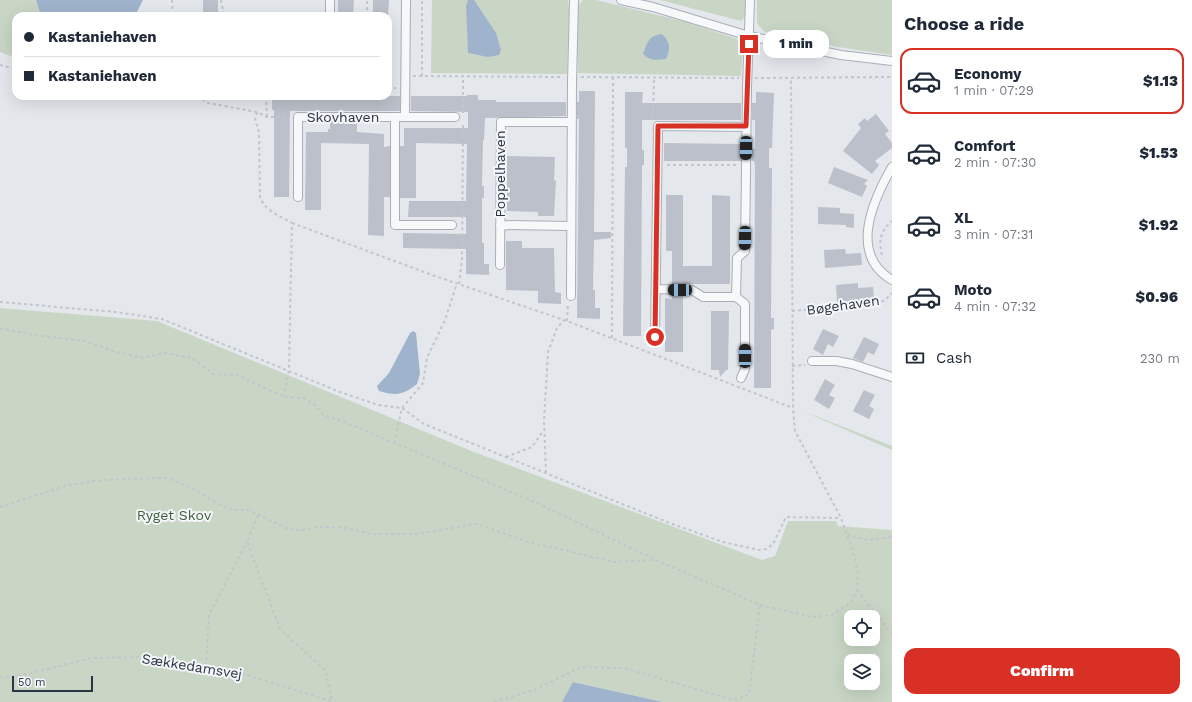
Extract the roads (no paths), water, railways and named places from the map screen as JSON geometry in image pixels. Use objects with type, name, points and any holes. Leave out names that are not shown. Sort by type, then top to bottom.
[{"type":"street","points":[[330,0],[330,12]]},
{"type":"street","points":[[405,117],[404,76],[406,0]]},
{"type":"street","points":[[571,296],[571,122],[574,0]]},
{"type":"street","points":[[621,0],[653,7],[750,36],[841,55],[892,61]]},
{"type":"street","points":[[736,297],[737,258],[745,251],[746,126],[750,0]]},
{"type":"street","name":"Skovhaven","points":[[298,197],[298,117],[455,117]]},
{"type":"street","name":"Skovhaven","points":[[395,117],[395,225],[452,225]]},
{"type":"street","name":"Poppelhaven","points":[[500,265],[500,122],[571,122]]},
{"type":"street","points":[[650,341],[655,337],[658,126],[746,126]]},
{"type":"street","name":"Bøgehaven","points":[[892,167],[879,189],[868,221],[867,238],[869,253],[876,266],[885,276],[892,280]]},
{"type":"street","name":"Poppelhaven","points":[[500,225],[571,226]]},
{"type":"street","points":[[656,290],[692,290],[703,296],[736,297],[745,304],[745,368],[740,378]]},
{"type":"street","points":[[812,362],[836,361],[852,364],[892,377]]},
{"type":"water","points":[[36,0],[143,0],[137,12],[40,12]]},
{"type":"water","points":[[468,0],[474,0],[496,33],[501,50],[499,55],[488,57],[468,53],[466,6]]},
{"type":"water","points":[[662,34],[669,45],[669,52],[666,59],[653,60],[648,58],[643,54],[649,40],[654,36]]},
{"type":"water","points":[[413,331],[416,333],[420,374],[417,384],[400,394],[391,394],[379,391],[377,386],[389,373],[410,333]]},
{"type":"water","points":[[573,682],[663,702],[562,702]]},
{"type":"park label","name":"Ryget Skov","points":[[174,515]]}]
